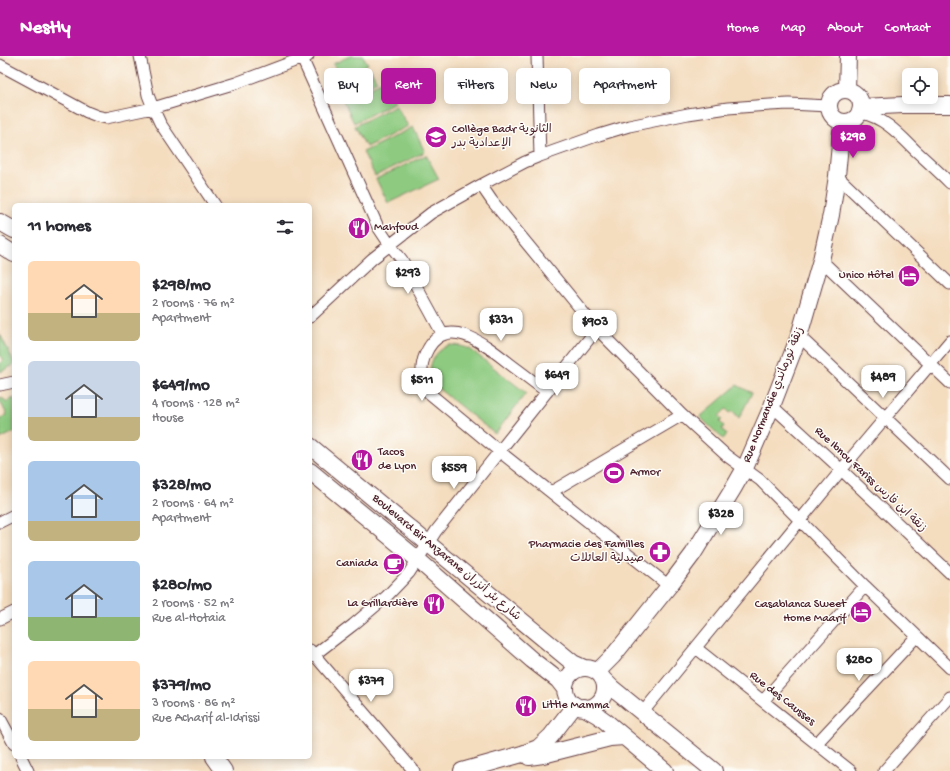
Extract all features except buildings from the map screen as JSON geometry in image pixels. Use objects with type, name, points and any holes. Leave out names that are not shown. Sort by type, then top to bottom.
[{"type":"main road","points":[[847,90],[848,56]]},
{"type":"main road","points":[[847,90],[854,92],[859,96],[861,102],[861,110],[858,117],[848,123],[836,120],[832,116],[829,106],[831,98],[835,94],[840,91],[847,90]]},
{"type":"main road","points":[[861,110],[898,106],[950,105]]},
{"type":"main road","name":"Rue Normandie زنقة نورماندي","points":[[594,672],[613,656],[670,586],[693,554],[745,468],[772,406],[799,336],[831,215],[837,176],[842,122]]},
{"type":"main road","points":[[0,222],[12,229]]},
{"type":"main road","points":[[0,245],[12,253]]},
{"type":"main road","name":"Boulevard Bir Anzarane شارع بئر أنزران","points":[[312,448],[573,663],[594,672],[714,771]]},
{"type":"main road","name":"Boulevard Bir Anzarane شارع بئر أنزران","points":[[312,473],[417,559],[532,660],[558,680],[565,689]]},
{"type":"main road","points":[[579,706],[588,707],[594,705],[602,698],[605,689],[604,683],[594,672],[575,671],[570,675],[565,689],[568,698],[579,706],[597,715],[665,771]]},
{"type":"main road","points":[[462,771],[536,749],[545,743],[579,706]]},
{"type":"main road","points":[[522,754],[526,757],[537,756],[604,739],[624,737]]},
{"type":"main road","points":[[215,759],[224,771]]},
{"type":"street","points":[[140,56],[152,108],[160,123],[214,203]]},
{"type":"street","points":[[537,56],[540,156]]},
{"type":"street","points":[[0,65],[97,116],[106,118],[152,108],[236,83],[304,57],[378,227],[402,260],[442,335]]},
{"type":"street","points":[[312,315],[357,272],[390,244],[431,213],[520,164],[599,135],[629,126],[688,114],[770,104],[829,106]]},
{"type":"street","points":[[861,110],[896,131],[950,183]]},
{"type":"street","points":[[837,176],[950,284]]},
{"type":"street","points":[[481,185],[492,202],[597,329],[682,415],[727,456],[760,480],[865,586],[950,668]]},
{"type":"street","points":[[820,260],[950,383]]},
{"type":"street","points":[[312,653],[353,625],[386,598],[408,573],[436,531],[597,329]]},
{"type":"street","points":[[547,392],[492,349],[469,336],[456,334],[442,335],[432,343],[422,364],[422,374],[429,393],[499,451],[670,586]]},
{"type":"street","points":[[799,336],[950,479]]},
{"type":"street","points":[[643,712],[841,470],[950,341]]},
{"type":"street","points":[[0,385],[12,382]]},
{"type":"street","name":"Rue Ibnou Fariss زنقة ابن فارس","points":[[772,406],[950,573]]},
{"type":"street","points":[[551,492],[682,415]]},
{"type":"street","points":[[0,522],[12,516]]},
{"type":"street","points":[[763,701],[865,586]]},
{"type":"street","points":[[0,619],[12,613]]},
{"type":"street","points":[[817,743],[917,636]]},
{"type":"street","name":"Rue des Causses","points":[[696,648],[851,771]]},
{"type":"street","points":[[312,655],[414,771]]},
{"type":"street","points":[[884,771],[950,697]]},
{"type":"street","points":[[0,718],[12,740]]},
{"type":"street","points":[[22,759],[28,771]]},
{"type":"green space","points":[[350,56],[363,56],[368,64],[360,68],[335,68],[333,64]]},
{"type":"green space","points":[[373,74],[377,81],[373,83]]},
{"type":"green space","points":[[381,82],[381,104],[391,104],[354,123],[344,104],[373,104],[373,86]]},
{"type":"green space","points":[[396,105],[408,126],[366,147],[355,126]]},
{"type":"green space","points":[[413,127],[425,152],[375,176],[363,152]]},
{"type":"green space","points":[[426,155],[439,179],[388,203],[376,179]]},
{"type":"green space","points":[[0,334],[12,358],[12,366],[0,372],[0,363],[3,361],[0,354]]},
{"type":"green space","points":[[449,345],[470,349],[526,393],[495,434],[440,390],[435,384],[431,371],[433,359],[442,349]]},
{"type":"green space","points":[[737,385],[752,393],[739,418],[733,411],[730,413],[726,409],[719,416],[722,419],[720,422],[724,426],[722,429],[727,435],[723,439],[700,417]]},
{"type":"green space","points":[[0,397],[6,402],[12,399],[12,433],[0,439],[0,419],[7,415],[0,401]]},
{"type":"place","name":"Collège Badr الثانوية الإعدادية بدر","points":[[436,137]]},
{"type":"place","name":"Mahfoud","points":[[359,228]]},
{"type":"place","name":"Unico Hôtel","points":[[909,276]]},
{"type":"place","name":"Tacos de Lyon","points":[[362,460]]},
{"type":"place","name":"Armor","points":[[614,473]]},
{"type":"place","name":"Pharmacie des Familles صيدلية العائلات","points":[[660,552]]},
{"type":"place","name":"Caniada","points":[[394,564]]},
{"type":"place","name":"La Grillardière","points":[[434,604]]},
{"type":"place","name":"Casablanca Sweet Home Maarif","points":[[861,612]]},
{"type":"place","name":"Little Mamma","points":[[526,706]]}]
